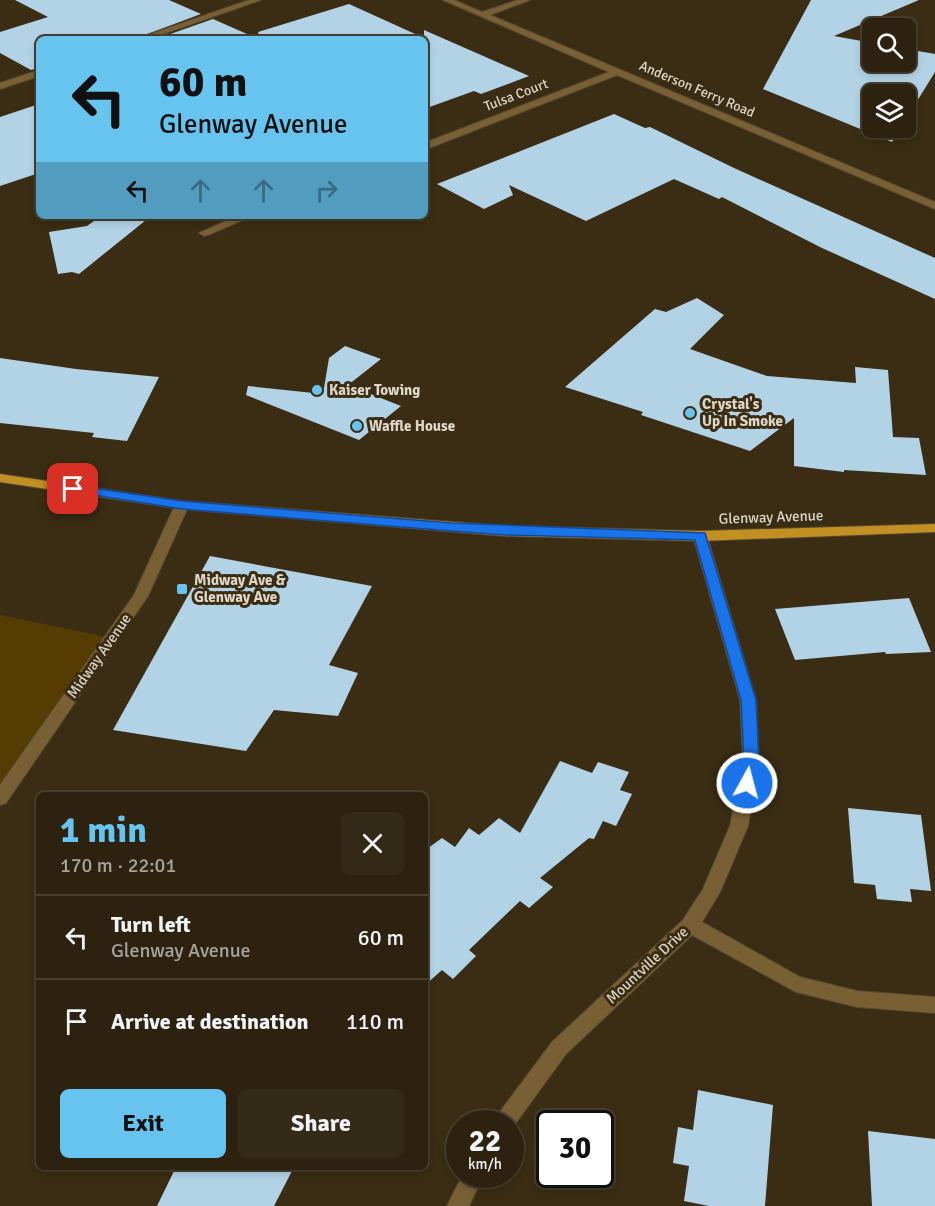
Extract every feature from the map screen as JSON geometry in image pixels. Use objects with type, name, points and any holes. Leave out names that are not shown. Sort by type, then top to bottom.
[{"type":"main road","name":"Glenway Avenue","points":[[0,478],[182,505],[505,531],[700,536],[935,528]]},
{"type":"street","points":[[149,36],[257,0]]},
{"type":"street","name":"Anderson Ferry Road","points":[[447,0],[935,206]]},
{"type":"street","points":[[484,14],[526,0]]},
{"type":"street","name":"Tulsa Court","points":[[428,145],[619,71]]},
{"type":"street","points":[[0,86],[36,74]]},
{"type":"street","points":[[204,233],[239,219]]},
{"type":"street","name":"Midway Avenue","points":[[0,798],[141,596],[182,505]]},
{"type":"street","name":"Mountville Drive","points":[[513,1110],[559,1048],[690,925],[711,892],[739,826],[751,761],[748,700],[700,536]]},
{"type":"street","points":[[690,925],[796,984],[857,999],[935,1005]]},
{"type":"street","points":[[458,1206],[467,1188]]},
{"type":"shaded area","points":[[0,615],[112,638],[0,798]]},
{"type":"building","points":[[15,0],[169,0],[201,14],[142,36],[36,36],[36,69],[31,70],[0,53],[0,32],[48,17]]},
{"type":"building","points":[[811,0],[919,0],[876,18],[862,18],[862,24],[834,36],[862,41],[862,72],[916,72],[916,51],[935,54],[935,72],[916,103],[916,84],[862,84],[862,130],[763,89]]},
{"type":"building","points":[[349,4],[420,36],[259,36],[258,32]]},
{"type":"building","points":[[213,19],[251,36],[165,36]]},
{"type":"building","points":[[424,30],[529,76],[481,94],[474,91],[428,108],[428,36],[424,36]]},
{"type":"building","points":[[36,105],[36,174],[0,186],[0,117]]},
{"type":"building","points":[[614,114],[645,128],[650,127],[734,168],[935,258],[935,299],[822,248],[722,197],[719,199],[674,179],[586,221],[509,185],[513,195],[484,209],[437,184]]},
{"type":"building","points":[[882,138],[894,138],[892,142]]},
{"type":"building","points":[[97,219],[147,219],[79,274],[72,272],[58,274],[49,232],[87,226]]},
{"type":"building","points":[[697,298],[724,315],[690,349],[767,376],[856,383],[855,367],[888,370],[893,437],[919,438],[926,475],[844,470],[844,472],[794,466],[794,418],[750,451],[641,415],[643,412],[565,387],[655,309],[666,312]]},
{"type":"building","points":[[345,346],[381,359],[348,385],[401,406],[359,440],[246,395],[248,386],[323,394],[329,358]]},
{"type":"building","points":[[0,358],[76,369],[159,377],[127,441],[92,437],[94,433],[0,423]]},
{"type":"building","points":[[210,556],[372,586],[329,665],[358,673],[338,716],[274,710],[246,751],[113,730]]},
{"type":"building","points":[[909,598],[931,652],[886,654],[885,652],[795,660],[775,609]]},
{"type":"building","points":[[560,761],[592,773],[598,762],[629,772],[620,790],[632,794],[616,826],[603,821],[594,839],[589,838],[540,878],[553,887],[529,908],[520,901],[469,950],[476,956],[453,979],[442,970],[428,982],[428,848],[442,838],[455,847],[469,828],[479,835],[499,818],[520,833]]},
{"type":"building","points":[[848,808],[921,815],[931,891],[910,889],[912,902],[877,899],[875,885],[854,883]]},
{"type":"building","points":[[698,1090],[773,1105],[765,1206],[709,1206],[684,1201],[689,1166],[673,1163],[678,1127],[693,1130]]},
{"type":"building","points":[[868,1131],[935,1139],[935,1206],[872,1206]]},
{"type":"building","points":[[175,1170],[292,1170],[274,1206],[157,1206]]},
{"type":"place","name":"Kaiser Towing","points":[[317,390]]},
{"type":"place","name":"Crystal's Up In Smoke","points":[[690,413]]},
{"type":"place","name":"Waffle House","points":[[357,426]]},
{"type":"place","name":"Midway Ave & Glenway Ave","points":[[182,589]]},
{"type":"route","points":[[73,489],[182,505],[451,527],[505,531],[700,536],[748,700],[751,761],[747,783]]}]
